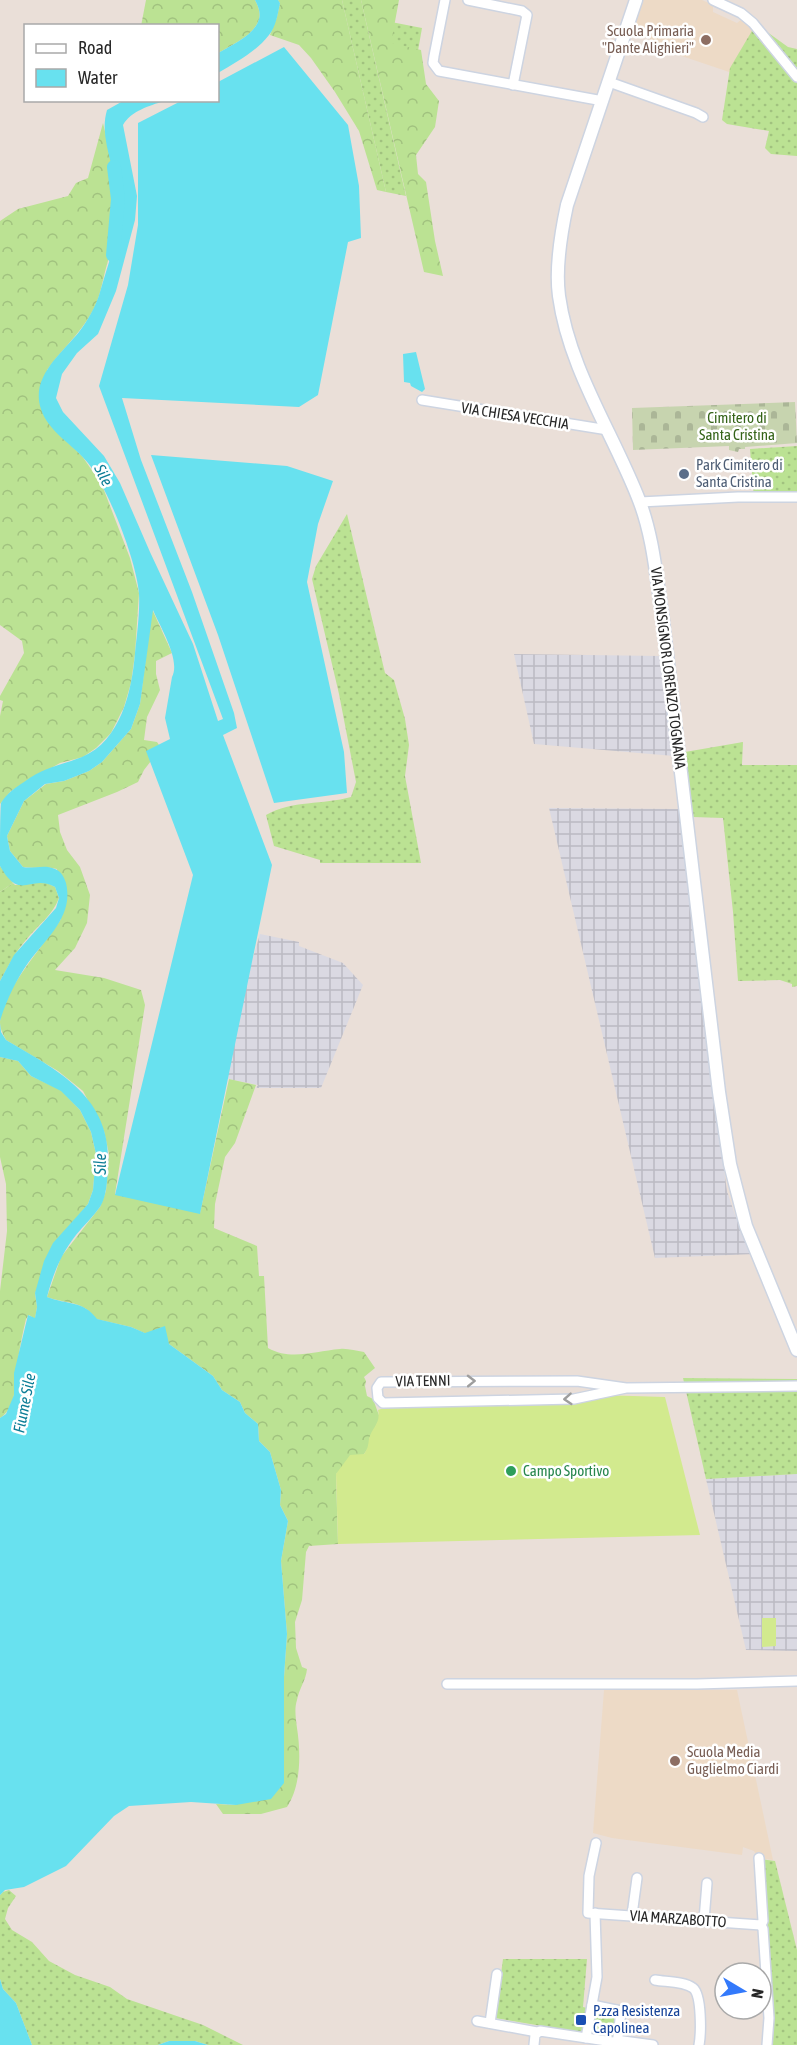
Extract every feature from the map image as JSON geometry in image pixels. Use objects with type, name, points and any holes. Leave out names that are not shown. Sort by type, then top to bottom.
[{"type":"street","points":[[445,0],[433,63],[439,71],[603,101]]},
{"type":"street","points":[[468,0],[522,11],[527,15],[513,85]]},
{"type":"street","name":"VIA MONSIGNOR LORENZO TOGNANA","points":[[636,0],[567,205],[560,239],[559,295],[568,332],[583,376],[640,502],[650,538],[662,613],[719,1092],[730,1164],[746,1227],[797,1350]]},
{"type":"street","points":[[713,0],[741,13],[753,22],[797,77]]},
{"type":"street","points":[[609,82],[703,117]]},
{"type":"street","name":"VIA CHIESA VECCHIA","points":[[422,400],[608,430]]},
{"type":"street","points":[[640,502],[738,497],[797,497]]},
{"type":"street","name":"VIA TENNI","points":[[626,1388],[574,1399],[383,1403],[378,1398],[377,1388],[381,1382],[577,1381],[626,1388],[797,1386]]},
{"type":"street","points":[[589,1383],[589,1396]]},
{"type":"street","points":[[447,1684],[697,1684],[797,1681]]},
{"type":"street","points":[[586,2038],[597,1977],[595,1913],[588,1912],[589,1876],[596,1843]]},
{"type":"street","points":[[759,1858],[763,1921],[761,1925],[769,2018],[767,2045]]},
{"type":"street","points":[[632,1915],[637,1878]]},
{"type":"street","points":[[704,1920],[707,1883]]},
{"type":"street","name":"VIA MARZABOTTO","points":[[595,1913],[761,1925]]},
{"type":"street","points":[[490,2023],[497,1974]]},
{"type":"street","points":[[655,1980],[687,1985],[697,1993],[699,2045]]},
{"type":"street","points":[[592,2004],[621,2011],[617,2043]]},
{"type":"street","points":[[477,2021],[536,2033],[617,2043],[623,2040],[652,2045]]},
{"type":"street","points":[[534,2045],[536,2033]]},
{"type":"shaded area","name":"Scuola Primaria \"Dante Alighieri\"","points":[[641,0],[702,0],[713,5],[713,12],[737,23],[742,19],[757,30],[774,87],[649,45],[651,34],[633,27]]},
{"type":"shaded area","points":[[514,654],[661,656],[674,756],[534,744]]},
{"type":"shaded area","points":[[549,808],[680,809],[700,970],[704,1027],[727,1191],[735,1215],[755,1254],[655,1258]]},
{"type":"shaded area","points":[[260,934],[299,942],[299,946],[343,963],[363,985],[321,1088],[256,1088],[258,1085],[218,1077]]},
{"type":"shaded area","points":[[797,1474],[797,1651],[746,1650],[706,1479]]},
{"type":"shaded area","name":"Scuola Media Guglielmo Ciardi","points":[[604,1690],[737,1690],[773,1860],[758,1858],[754,1851],[743,1847],[742,1855],[612,1838],[593,1833]]},
{"type":"green space","points":[[146,0],[255,0],[260,17],[253,30],[219,52],[219,24],[141,24]]},
{"type":"green space","points":[[278,0],[342,0],[386,192],[377,190],[359,131],[311,58],[299,45],[270,35],[277,17],[280,3]]},
{"type":"green space","points":[[342,0],[361,0],[406,196],[386,192]]},
{"type":"green space","points":[[361,0],[399,0],[391,43],[421,50],[426,84],[439,101],[435,127],[416,155],[418,174],[426,182],[443,276],[424,272]]},
{"type":"green space","points":[[386,21],[422,28],[415,68],[391,65]]},
{"type":"green space","points":[[756,24],[788,47],[797,49],[797,156],[771,154],[765,148],[769,131],[727,124],[722,120],[730,68]]},
{"type":"green space","points":[[103,123],[120,198],[118,229],[95,307],[82,328],[47,370],[57,432],[82,456],[102,485],[130,558],[139,593],[131,683],[124,707],[111,733],[96,748],[83,757],[60,763],[11,791],[0,804],[0,716],[3,701],[0,700],[0,696],[24,653],[22,641],[0,625],[0,221],[18,209],[68,196],[76,183],[88,178]]},
{"type":"green space","name":"Cimitero di Santa Cristina","points":[[795,402],[797,443],[745,447],[745,449],[739,449],[738,452],[729,450],[729,446],[633,450],[632,408]]},
{"type":"green space","points":[[797,446],[797,494],[754,498],[750,449]]},
{"type":"green space","points":[[347,514],[385,673],[394,680],[405,719],[409,745],[405,776],[421,863],[320,863],[320,860],[274,846],[266,815],[286,807],[351,797],[356,782],[339,694],[312,579],[316,566]]},
{"type":"green space","points":[[152,609],[172,653],[156,661],[160,690],[147,717],[144,740],[157,742],[161,748],[138,782],[58,815],[60,832],[67,850],[80,867],[90,895],[87,923],[75,948],[55,970],[104,978],[141,990],[145,1005],[115,1194],[200,1213],[229,1079],[256,1085],[235,1143],[225,1157],[215,1204],[214,1228],[257,1246],[259,1276],[264,1276],[268,1348],[294,1355],[343,1349],[364,1352],[375,1368],[364,1377],[367,1396],[373,1399],[380,1418],[364,1454],[336,1474],[338,1544],[309,1546],[306,1552],[302,1600],[295,1622],[296,1648],[302,1667],[307,1669],[296,1707],[299,1769],[292,1799],[287,1807],[261,1814],[223,1814],[216,1804],[236,1805],[284,1677],[287,1634],[281,1561],[288,1521],[280,1505],[281,1490],[270,1452],[259,1441],[258,1424],[245,1413],[240,1402],[222,1390],[213,1376],[169,1344],[131,1327],[96,1319],[80,1306],[47,1297],[61,1257],[100,1207],[106,1191],[109,1154],[104,1131],[83,1091],[58,1071],[6,1040],[0,1025],[2,1010],[16,983],[61,919],[57,869],[23,867],[10,851],[7,836],[24,801],[46,784],[64,781],[89,771],[102,762],[131,729],[140,704]]},
{"type":"green space","points":[[743,742],[742,765],[797,765],[797,986],[792,987],[792,984],[780,980],[738,981],[723,818],[693,817],[685,752]]},
{"type":"green space","points":[[0,866],[13,883],[0,892]]},
{"type":"green space","points":[[45,882],[55,887],[59,898],[49,915],[18,950],[0,981],[0,892],[13,883],[15,885]]},
{"type":"green space","points":[[0,1057],[18,1061],[31,1076],[61,1090],[80,1110],[91,1132],[96,1154],[93,1190],[88,1204],[73,1223],[35,1293],[37,1307],[35,1319],[29,1315],[26,1319],[18,1356],[13,1401],[8,1411],[0,1418],[0,1291],[7,1231],[6,1184],[0,1157]]},
{"type":"green space","points":[[683,1378],[797,1379],[797,1474],[706,1479]]},
{"type":"green space","name":"Campo Sportivo","points":[[600,1395],[665,1397],[700,1535],[338,1544],[336,1474],[350,1455],[364,1454],[377,1422],[378,1410],[390,1406]]},
{"type":"green space","points":[[762,1618],[776,1618],[776,1646],[762,1647]]},
{"type":"green space","points":[[761,1859],[775,1861],[797,1950],[797,2045],[769,2045],[768,2021],[773,2021],[773,1961],[765,1961]]},
{"type":"green space","points":[[9,1890],[16,1896],[8,1908],[5,1919],[12,1930],[32,1942],[49,1961],[75,1975],[110,1987],[127,1999],[203,2025],[243,2045],[208,2045],[195,2041],[169,2041],[158,2045],[32,2045],[16,2003],[3,1989],[0,1979],[0,1895]]},
{"type":"green space","points":[[503,1959],[587,1959],[583,2007],[616,2015],[613,2038],[495,2018]]},
{"type":"water","points":[[255,0],[278,0],[280,3],[271,32],[252,52],[219,72],[219,52],[253,30],[259,19]]},
{"type":"water","points":[[284,47],[348,125],[359,186],[361,238],[348,242],[318,395],[299,407],[122,398],[141,460],[192,592],[234,713],[237,728],[223,735],[272,865],[200,1214],[115,1195],[193,875],[146,751],[170,739],[165,718],[174,670],[172,653],[153,610],[140,704],[131,729],[102,762],[89,771],[64,781],[45,784],[24,801],[7,836],[10,851],[23,867],[47,867],[61,873],[66,883],[67,895],[62,917],[19,976],[0,1021],[0,981],[14,955],[56,908],[59,898],[55,887],[46,884],[20,885],[14,883],[0,866],[1,803],[8,794],[32,777],[46,769],[82,757],[106,739],[122,713],[131,683],[139,594],[127,545],[96,474],[82,456],[49,425],[41,409],[39,397],[40,386],[50,366],[79,332],[91,313],[110,259],[118,226],[119,203],[107,145],[105,121],[107,110],[121,102],[161,102],[136,113],[123,125],[137,196],[135,220],[116,291],[98,334],[77,353],[62,374],[56,398],[63,412],[104,456],[120,483],[193,644],[218,721],[223,719],[99,386],[128,285],[138,225],[138,123],[179,102],[219,102],[219,81]]},
{"type":"water","points":[[416,352],[425,389],[422,392],[410,383],[404,382],[403,354]]},
{"type":"water","points":[[151,455],[287,466],[333,481],[318,524],[307,582],[344,752],[347,793],[274,803],[218,635]]},
{"type":"water","name":"Fiume Sile","points":[[0,1023],[1,1032],[6,1040],[62,1075],[78,1088],[91,1104],[101,1122],[107,1142],[108,1167],[102,1202],[66,1249],[47,1297],[80,1306],[97,1319],[131,1327],[145,1333],[165,1326],[169,1344],[213,1376],[222,1390],[240,1402],[245,1413],[258,1424],[259,1441],[270,1452],[281,1490],[280,1505],[288,1521],[281,1561],[287,1634],[284,1677],[284,1783],[271,1799],[236,1805],[191,1802],[129,1806],[114,1816],[66,1866],[24,1887],[5,1890],[0,1895],[0,1418],[6,1414],[14,1395],[14,1373],[28,1315],[35,1318],[37,1307],[35,1293],[44,1261],[53,1243],[88,1204],[93,1190],[96,1154],[91,1132],[80,1110],[61,1091],[31,1076],[18,1061],[0,1057]]},
{"type":"water","points":[[0,1979],[3,1989],[16,2003],[32,2045],[0,2045]]},
{"type":"water","points":[[169,2041],[195,2041],[208,2045],[158,2045]]},
{"type":"waterway","name":"Sile","points":[[113,255],[118,199],[114,167]]},
{"type":"place","name":"Scuola Primaria \"Dante Alighieri\"","points":[[706,40]]},
{"type":"place","name":"Park Cimitero di Santa Cristina","points":[[684,474]]},
{"type":"place","name":"Campo Sportivo","points":[[511,1471]]},
{"type":"place","name":"Scuola Media Guglielmo Ciardi","points":[[675,1761]]},
{"type":"place","name":"P.zza Resistenza Capolinea","points":[[581,2020]]}]
